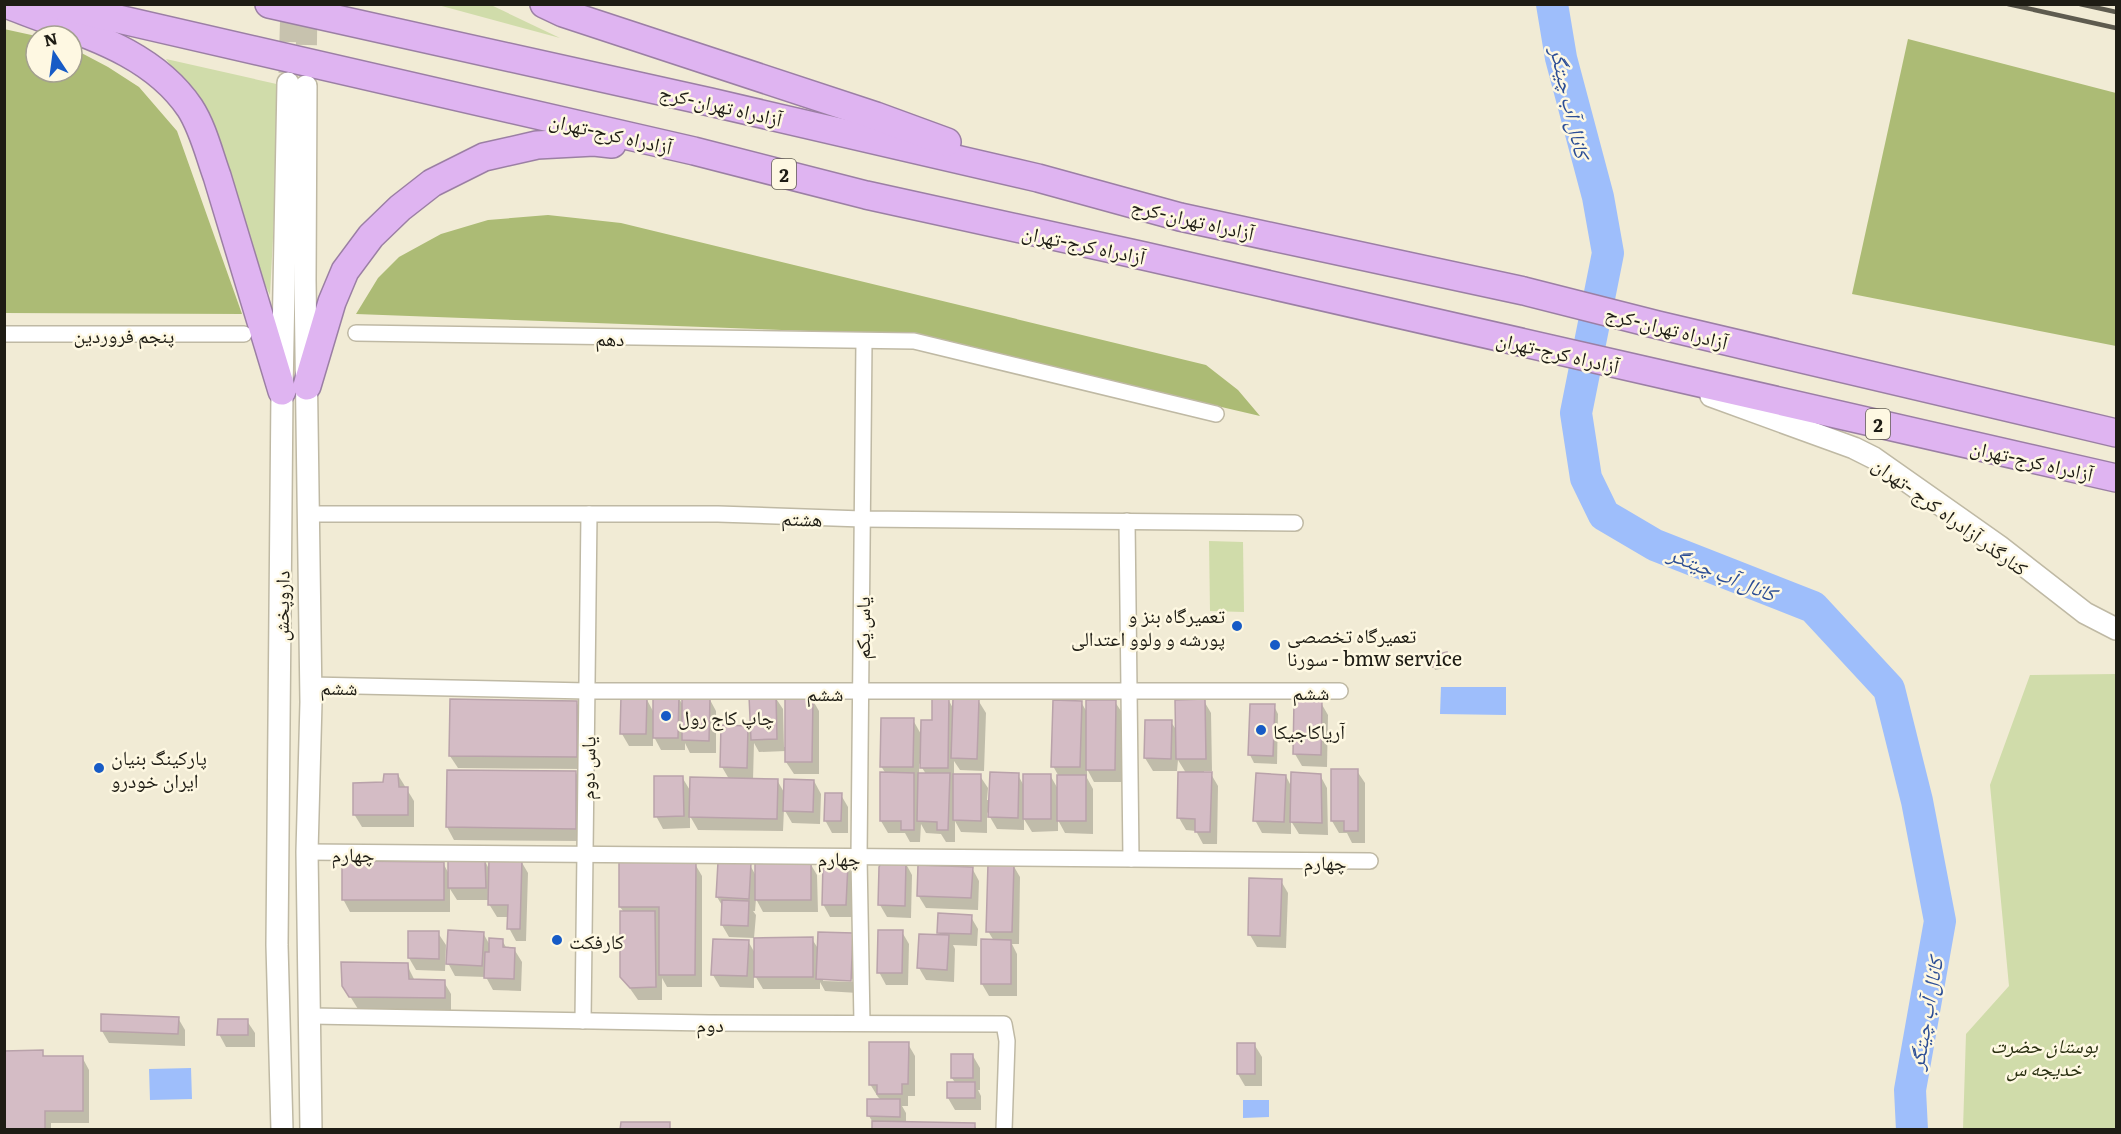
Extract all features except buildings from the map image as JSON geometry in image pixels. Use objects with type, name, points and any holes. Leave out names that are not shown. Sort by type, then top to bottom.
[{"type":"highway","points":[[6,4],[96,38],[151,66],[175,88],[191,110],[205,141],[295,389]]},
{"type":"highway","name":"آزادراه کرج-تهران","points":[[53,4],[694,151],[866,195],[1144,256],[2116,478]]},
{"type":"highway","name":"آزادراه تهران-کرج","points":[[269,4],[1038,178],[1180,217],[1524,291],[1658,325],[2116,433]]},
{"type":"highway","points":[[544,4],[563,13],[876,116],[1038,178]]},
{"type":"highway","points":[[295,389],[345,271],[371,236],[399,208],[432,183],[484,157],[537,145],[594,142],[694,151]]},
{"type":"highway","points":[[2088,471],[2116,483]]},
{"type":"street","name":"داروپخش","points":[[282,1130],[277,945],[295,389],[297,85]]},
{"type":"street","name":"دهم","points":[[356,333],[914,342],[1216,414]]},
{"type":"street","name":"پنجم فروردین","points":[[4,334],[243,334]]},
{"type":"street","name":"یاس یکم","points":[[862,1023],[859,857],[864,341]]},
{"type":"street","name":"کنارگذر آزادراه کرج -تهران","points":[[1640,370],[1854,448],[1874,458],[1893,469],[1999,546],[2077,608],[2116,628]]},
{"type":"street","name":"داروپخش","points":[[295,389],[309,514],[310,686],[307,852],[311,1130]]},
{"type":"street","name":"هشتم","points":[[309,514],[718,514],[862,519],[1295,523]]},
{"type":"street","name":"یاس دوم","points":[[584,1021],[589,514]]},
{"type":"street","points":[[1127,521],[1131,859]]},
{"type":"street","name":"ششم","points":[[310,686],[587,691],[1340,691]]},
{"type":"street","name":"چهارم","points":[[307,852],[1370,861]]},
{"type":"street","points":[[277,945],[292,962],[308,954]]},
{"type":"street","name":"دوم","points":[[311,1017],[1004,1024],[1006,1041],[1004,1130]]},
{"type":"green space","points":[[438,5],[491,5],[560,38]]},
{"type":"green space","points":[[4,29],[24,33],[24,84],[84,84],[84,54],[139,87],[177,131],[242,314],[5,313]]},
{"type":"green space","points":[[1908,39],[2116,93],[2116,346],[1852,294]]},
{"type":"green space","points":[[166,59],[281,85],[270,295],[248,250],[198,104]]},
{"type":"green space","points":[[548,215],[621,223],[1206,365],[1238,390],[1260,416],[914,335],[356,314],[378,278],[399,257],[441,234],[488,220]]},
{"type":"green space","points":[[1209,541],[1243,542],[1244,612],[1210,611]]},
{"type":"green space","name":"بوستان حضرت خدیجه س","points":[[2116,674],[2116,1129],[1963,1129],[1966,1034],[2009,986],[1990,785],[2030,675]]},
{"type":"water","points":[[1441,687],[1506,687],[1506,715],[1440,714]]},
{"type":"water","points":[[191,1068],[192,1099],[150,1100],[149,1069]]},
{"type":"water","points":[[1243,1100],[1269,1100],[1269,1117],[1243,1118]]},
{"type":"waterway","name":"کانال آب چیتگر","points":[[1552,4],[1561,58],[1598,197],[1608,253],[1576,413],[1586,478],[1604,515],[1655,545],[1813,607],[1889,689],[1917,801],[1940,921],[1910,1090],[1912,1130]]},
{"type":"tunnel","points":[[289,73],[291,4]]},
{"type":"tunnel","points":[[306,76],[307,4]]},
{"type":"railway","points":[[2008,4],[2116,28]]},
{"type":"railway","points":[[2080,4],[2116,12]]},
{"type":"place","name":"تعمیرگاه بنز و پورشه و ولوو اعتدالی","points":[[1237,626]]},
{"type":"place","name":"تعمیرگاه تخصصی سورنا - bmw service","points":[[1275,645]]},
{"type":"place","name":"چاپ کاج رول","points":[[666,716]]},
{"type":"place","name":"آریاکاجیکا","points":[[1261,730]]},
{"type":"place","name":"پارکینگ بنیان ایران خودرو","points":[[99,768]]},
{"type":"place","name":"کارفکت","points":[[557,940]]}]
